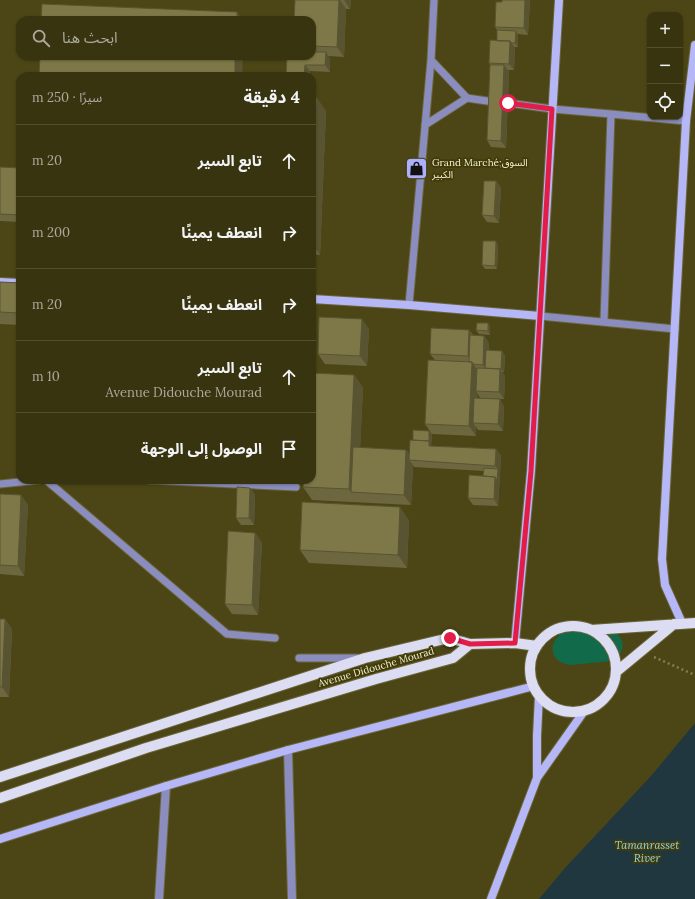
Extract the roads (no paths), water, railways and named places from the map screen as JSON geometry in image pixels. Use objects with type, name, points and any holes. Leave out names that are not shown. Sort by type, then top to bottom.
[{"type":"main road","points":[[591,630],[695,623]]},
{"type":"main road","points":[[616,672],[678,624]]},
{"type":"main road","points":[[571,626],[591,630],[600,635],[607,643],[614,657],[616,672],[610,692],[595,706],[585,710],[575,712],[555,708],[546,702],[537,690],[531,676],[530,666],[537,646],[548,635],[561,628],[571,626]]},
{"type":"main road","name":"Avenue Didouche Mourad","points":[[0,777],[365,658],[449,638],[470,644]]},
{"type":"main road","points":[[470,644],[515,643],[537,646]]},
{"type":"main road","name":"Avenue Didouche Mourad","points":[[0,798],[146,748],[376,679],[453,658],[470,644]]},
{"type":"street","points":[[515,643],[531,471],[559,0]]},
{"type":"street","points":[[678,624],[665,585],[662,559],[686,121],[695,45]]},
{"type":"street","points":[[0,282],[16,283]]},
{"type":"street","points":[[316,299],[409,304],[540,316]]},
{"type":"street","points":[[0,839],[166,786],[288,750],[537,690],[537,778]]},
{"type":"street","points":[[491,899],[537,778],[585,710]]},
{"type":"street","points":[[288,750],[292,899]]},
{"type":"street","points":[[159,899],[166,786]]},
{"type":"lane","points":[[409,304],[431,60],[434,0]]},
{"type":"lane","points":[[431,60],[467,98],[494,102]]},
{"type":"lane","points":[[425,125],[467,98]]},
{"type":"lane","points":[[508,103],[552,109],[686,121]]},
{"type":"lane","points":[[604,321],[612,114]]},
{"type":"lane","points":[[540,316],[675,329]]},
{"type":"lane","points":[[0,484],[16,482]]},
{"type":"lane","points":[[51,484],[227,634],[275,638]]},
{"type":"lane","points":[[233,484],[296,487]]},
{"type":"lane","points":[[299,658],[365,658]]},
{"type":"water","name":"Tamanrasset River","points":[[695,723],[695,899],[539,899],[565,868],[651,776]]},
{"type":"place","name":"Grand Marché;السوق الكبير","points":[[417,168]]}]
